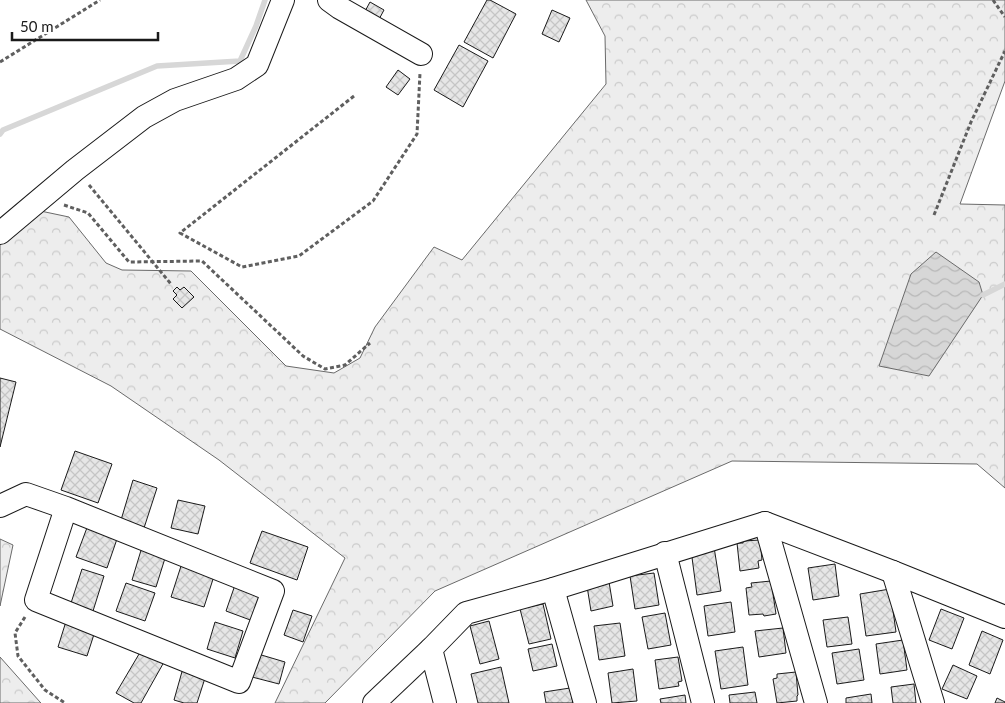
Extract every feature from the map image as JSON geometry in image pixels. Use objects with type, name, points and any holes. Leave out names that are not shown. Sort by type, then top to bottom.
[{"type":"street","points":[[0,233],[75,170],[144,118],[175,100],[236,79],[257,65],[283,0]]},
{"type":"street","points":[[329,0],[421,54]]},
{"type":"street","points":[[0,506],[26,494],[66,508],[273,591],[239,682],[36,600],[66,508]]},
{"type":"street","points":[[765,523],[816,703]]},
{"type":"street","points":[[374,703],[466,613],[553,589],[765,523],[1005,617]]},
{"type":"street","points":[[665,553],[704,703]]},
{"type":"street","points":[[893,572],[933,703]]},
{"type":"street","points":[[553,589],[585,703]]},
{"type":"street","points":[[431,649],[446,703]]},
{"type":"path","points":[[0,62],[100,0]]},
{"type":"path","points":[[993,0],[1005,16]]},
{"type":"path","points":[[934,215],[971,122],[1005,51]]},
{"type":"path","points":[[354,96],[180,232],[242,267],[300,256],[373,201],[417,134],[421,54]]},
{"type":"path","points":[[75,170],[171,284]]},
{"type":"path","points":[[42,198],[88,213],[129,262],[202,262],[303,356],[326,369],[344,365],[370,343]]},
{"type":"path","points":[[36,600],[15,633],[18,656],[45,690],[65,703]]},
{"type":"green space","points":[[586,0],[1005,0],[1005,81],[960,204],[1005,205],[1005,488],[977,464],[732,461],[435,591],[325,703],[275,703],[345,558],[219,460],[111,386],[0,329],[0,239],[31,209],[69,217],[106,263],[122,270],[191,271],[286,366],[334,373],[360,358],[375,327],[434,247],[462,260],[606,84],[605,36]]},
{"type":"green space","points":[[0,539],[13,545],[0,606]]},
{"type":"green space","points":[[0,657],[40,702],[41,703],[0,703]]},
{"type":"water","points":[[936,252],[979,282],[983,295],[929,376],[879,366],[911,274]]},
{"type":"building","points":[[487,0],[516,14],[493,58],[464,42]]},
{"type":"building","points":[[370,2],[384,10],[377,23],[363,15]]},
{"type":"building","points":[[552,10],[570,18],[559,42],[542,34]]},
{"type":"building","points":[[459,45],[488,61],[463,107],[434,90]]},
{"type":"building","points":[[398,70],[410,79],[398,95],[386,87]]},
{"type":"building","points":[[177,287],[180,290],[184,287],[194,297],[182,308],[173,299],[177,295],[173,291]]},
{"type":"building","points":[[0,378],[16,382],[0,447]]},
{"type":"building","points":[[75,451],[112,464],[98,503],[61,490]]},
{"type":"building","points":[[133,480],[157,488],[144,528],[121,520]]},
{"type":"building","points":[[178,500],[205,506],[198,534],[171,528]]},
{"type":"building","points":[[88,525],[118,536],[107,568],[76,557]]},
{"type":"building","points":[[262,531],[308,547],[297,580],[250,563]]},
{"type":"building","points":[[760,540],[762,560],[758,561],[759,568],[740,571],[737,543]]},
{"type":"building","points":[[142,547],[166,555],[156,587],[132,580]]},
{"type":"building","points":[[714,547],[721,591],[697,595],[691,550]]},
{"type":"building","points":[[182,563],[215,573],[204,607],[171,597]]},
{"type":"building","points":[[835,564],[839,596],[813,600],[808,568]]},
{"type":"building","points":[[82,569],[104,576],[93,611],[71,603]]},
{"type":"building","points":[[654,573],[659,605],[635,609],[630,576]]},
{"type":"building","points":[[608,576],[613,606],[591,611],[586,580]]},
{"type":"building","points":[[771,581],[776,614],[764,616],[763,614],[749,615],[746,588],[752,587],[751,583]]},
{"type":"building","points":[[126,583],[155,593],[145,621],[116,611]]},
{"type":"building","points":[[235,585],[262,594],[253,621],[226,611]]},
{"type":"building","points":[[890,589],[896,632],[866,636],[860,594]]},
{"type":"building","points":[[731,602],[735,632],[708,636],[704,606]]},
{"type":"building","points":[[543,604],[551,639],[529,644],[520,609]]},
{"type":"building","points":[[941,609],[964,618],[952,649],[929,640]]},
{"type":"building","points":[[293,610],[312,616],[303,642],[284,635]]},
{"type":"building","points":[[665,613],[671,645],[648,649],[642,617]]},
{"type":"building","points":[[68,615],[97,625],[87,656],[58,647]]},
{"type":"building","points":[[848,617],[852,644],[827,647],[823,620]]},
{"type":"building","points":[[489,621],[499,659],[480,664],[470,626]]},
{"type":"building","points":[[215,622],[243,631],[235,658],[207,649]]},
{"type":"building","points":[[620,623],[625,656],[599,660],[594,626]]},
{"type":"building","points":[[783,628],[786,653],[759,657],[755,631]]},
{"type":"building","points":[[982,631],[1003,640],[990,674],[969,665]]},
{"type":"building","points":[[903,640],[907,670],[880,674],[876,644]]},
{"type":"building","points":[[552,644],[557,666],[533,671],[528,649]]},
{"type":"building","points":[[743,647],[748,685],[721,689],[715,651]]},
{"type":"building","points":[[142,649],[164,662],[141,703],[134,703],[116,693]]},
{"type":"building","points":[[859,649],[864,680],[837,684],[832,653]]},
{"type":"building","points":[[258,654],[285,662],[279,684],[252,677]]},
{"type":"building","points":[[678,657],[682,681],[678,682],[679,686],[659,689],[655,660]]},
{"type":"building","points":[[953,665],[977,676],[967,699],[942,689]]},
{"type":"building","points":[[501,667],[509,703],[478,703],[471,674]]},
{"type":"building","points":[[183,668],[206,675],[197,703],[184,703],[174,700]]},
{"type":"building","points":[[633,669],[637,701],[612,703],[608,673]]},
{"type":"building","points":[[796,672],[797,701],[777,703],[773,679],[777,678],[777,674]]},
{"type":"building","points":[[914,684],[916,703],[893,703],[891,687]]},
{"type":"building","points":[[570,688],[573,703],[546,703],[544,692]]},
{"type":"building","points":[[755,692],[757,703],[730,703],[729,695]]},
{"type":"building","points":[[871,694],[872,703],[846,703],[846,698]]},
{"type":"building","points":[[685,695],[686,703],[661,703],[660,699]]},
{"type":"building","points":[[997,698],[1005,702],[1005,703],[995,703]]},
{"type":"waterway","points":[[0,134],[3,130],[157,66],[240,61],[256,26],[265,0]]},
{"type":"waterway","points":[[983,295],[1005,284]]}]
